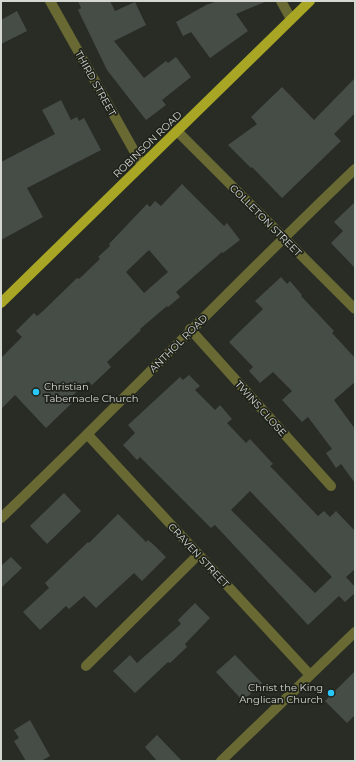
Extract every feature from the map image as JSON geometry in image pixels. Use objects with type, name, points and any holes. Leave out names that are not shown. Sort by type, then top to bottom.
[{"type":"main road","name":"ROBINSON ROAD","points":[[1,303],[310,1]]},
{"type":"street","name":"THIRD STREET","points":[[50,1],[142,165]]},
{"type":"street","points":[[281,1],[291,19]]},
{"type":"street","name":"COLLETON STREET","points":[[177,131],[355,309]]},
{"type":"street","name":"ANTHOL ROAD","points":[[1,518],[88,435],[190,329],[355,169]]},
{"type":"street","name":"TWINS CLOSE","points":[[190,329],[331,486]]},
{"type":"street","name":"CRAVEN STREET","points":[[88,435],[310,675]]},
{"type":"street","points":[[86,666],[198,555]]},
{"type":"street","points":[[222,761],[355,632]]},
{"type":"building","points":[[78,1],[110,1],[115,11],[135,2],[146,25],[114,41],[144,78],[166,61],[168,63],[176,57],[191,77],[162,100],[166,105],[146,120],[107,70],[78,10],[81,8]]},
{"type":"building","points":[[218,1],[267,1],[236,14],[248,31],[210,58],[191,32],[183,36],[176,22],[206,5]]},
{"type":"building","points":[[17,11],[27,31],[1,44],[1,20]]},
{"type":"building","points":[[355,78],[355,113],[334,134],[341,141],[282,198],[228,145],[257,124],[251,117],[282,87],[314,120]]},
{"type":"building","points":[[61,100],[71,120],[77,117],[79,121],[84,118],[101,150],[27,188],[43,217],[1,240],[1,162],[55,134],[42,110]]},
{"type":"building","points":[[182,184],[224,226],[227,223],[240,240],[223,253],[222,252],[176,292],[180,297],[140,329],[141,330],[107,362],[111,367],[92,385],[88,381],[68,400],[72,403],[46,428],[15,395],[1,409],[1,358],[22,337],[16,331],[34,313],[37,316],[44,310],[77,278],[79,279],[100,259],[98,257],[110,246],[109,244],[147,204],[150,207],[155,201],[161,206]],"holes":[[[149,250],[168,272],[144,293],[126,272]]]},
{"type":"building","points":[[355,202],[355,268],[331,243],[343,231],[334,222]]},
{"type":"building","points":[[281,277],[287,284],[290,281],[302,295],[301,296],[334,331],[332,333],[355,358],[355,382],[334,400],[355,429],[355,483],[341,464],[336,468],[326,453],[332,449],[308,417],[302,422],[282,400],[292,391],[273,372],[260,383],[249,371],[253,367],[229,342],[263,309],[255,301]]},
{"type":"building","points":[[189,375],[200,386],[195,390],[215,410],[220,405],[232,419],[227,423],[246,443],[250,439],[273,464],[270,466],[318,516],[324,511],[330,517],[336,511],[355,531],[355,569],[346,577],[355,587],[355,593],[345,602],[339,596],[308,625],[215,525],[211,528],[140,457],[137,460],[123,445],[135,433],[128,425],[180,377],[183,380]],"holes":[[[250,491],[332,577],[315,593],[231,510]]]},
{"type":"building","points":[[64,493],[81,511],[47,544],[30,526]]},
{"type":"building","points":[[118,514],[146,542],[148,540],[166,557],[142,581],[134,573],[96,608],[84,596],[69,609],[66,606],[40,630],[23,612],[49,588],[45,583]]},
{"type":"building","points":[[11,557],[22,568],[1,588],[1,566]]},
{"type":"building","points":[[195,603],[210,618],[185,644],[187,647],[170,663],[168,662],[135,693],[113,671],[130,655],[137,663],[181,624],[178,620]]},
{"type":"building","points":[[235,655],[262,683],[243,701],[216,672]]},
{"type":"building","points":[[355,671],[355,715],[347,723],[325,701]]},
{"type":"building","points":[[30,720],[50,756],[41,761],[26,761],[14,741],[19,738],[14,730]]},
{"type":"building","points":[[157,735],[182,761],[157,761],[145,747]]},
{"type":"place","name":"Christian Tabernacle Church","points":[[36,392]]},
{"type":"place","name":"Christ the King Anglican Church","points":[[331,693]]}]
